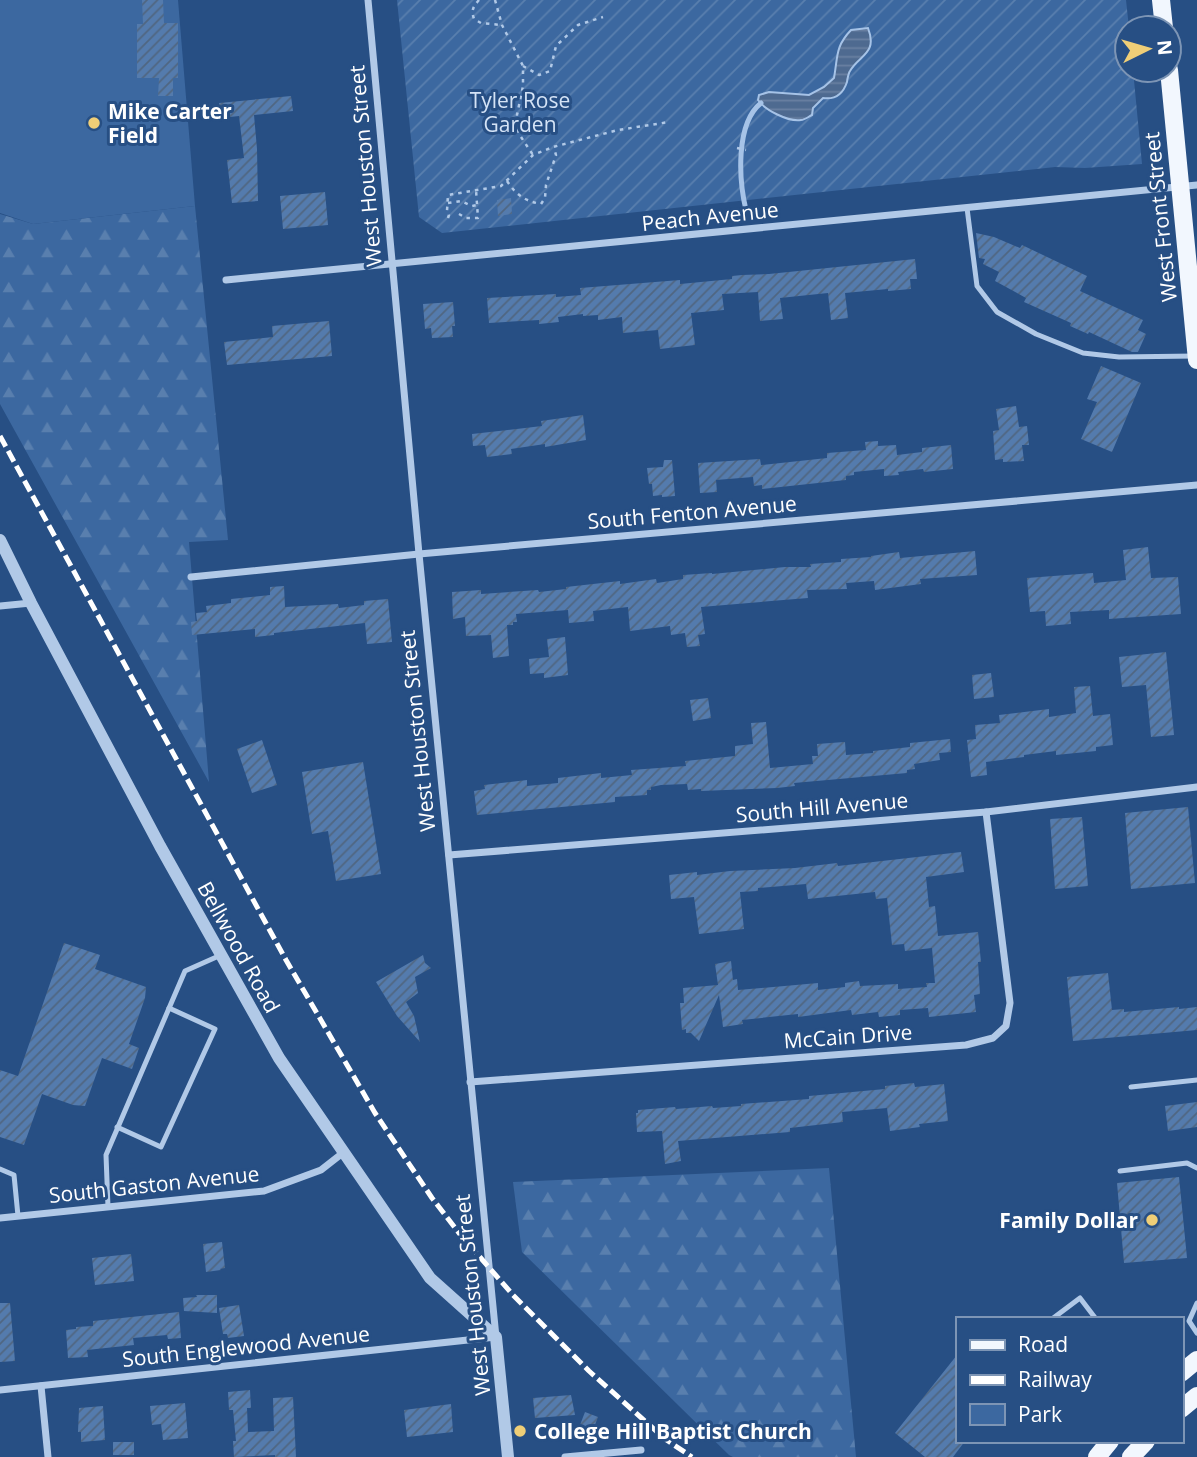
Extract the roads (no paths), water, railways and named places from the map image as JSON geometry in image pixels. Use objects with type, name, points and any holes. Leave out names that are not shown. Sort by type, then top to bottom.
[{"type":"main road","name":"West Front Street","points":[[1171,84],[1189,186],[1197,358]]},
{"type":"main road","points":[[1183,1371],[1197,1360]]},
{"type":"main road","points":[[1183,1407],[1197,1396]]},
{"type":"main road","points":[[1097,1457],[1108,1443]]},
{"type":"main road","points":[[1131,1457],[1144,1443]]},
{"type":"street","name":"West Houston Street","points":[[368,0],[419,554],[508,1457]]},
{"type":"street","name":"Peach Avenue","points":[[226,280],[1189,186]]},
{"type":"street","name":"South Fenton Avenue","points":[[191,577],[419,554],[1197,485]]},
{"type":"street","name":"Bellwood Road","points":[[0,540],[160,846],[279,1058],[430,1278],[496,1337]]},
{"type":"street","points":[[0,606],[31,603]]},
{"type":"street","name":"South Hill Avenue","points":[[449,855],[986,811],[1197,787]]},
{"type":"street","name":"McCain Drive","points":[[470,1082],[966,1045],[993,1038],[1006,1026],[1010,1003],[986,811]]},
{"type":"street","name":"South Gaston Avenue","points":[[0,1218],[264,1191],[321,1170],[344,1152]]},
{"type":"street","name":"South Englewood Avenue","points":[[0,1390],[496,1337]]},
{"type":"street","points":[[41,1386],[48,1457]]},
{"type":"street","points":[[565,1457],[641,1450]]},
{"type":"lane","points":[[967,208],[977,286],[997,312],[1036,334],[1083,353],[1119,357],[1197,358]]},
{"type":"lane","points":[[108,1207],[106,1155],[185,971],[221,955]]},
{"type":"lane","points":[[117,1127],[160,1147],[215,1029],[169,1008]]},
{"type":"lane","points":[[1132,1087],[1197,1080]]},
{"type":"lane","points":[[1120,1171],[1187,1163],[1197,1168]]},
{"type":"lane","points":[[0,1169],[14,1175],[18,1216]]},
{"type":"lane","points":[[1055,1317],[1080,1298],[1094,1317]]},
{"type":"lane","points":[[1197,1303],[1189,1321],[1197,1334]]},
{"type":"waterway","points":[[746,210],[741,169],[743,138],[753,112],[761,103]]},
{"type":"railway","points":[[0,436],[286,960],[375,1113],[432,1198],[513,1295],[589,1371],[665,1439],[692,1457]]},
{"type":"place","name":"Mike Carter Field","points":[[94,123]]},
{"type":"place","name":"Family Dollar","points":[[1152,1220]]},
{"type":"place","name":"College Hill Baptist Church","points":[[520,1431]]},
{"type":"park label","name":"Tyler Rose Garden","points":[[520,112]]}]
